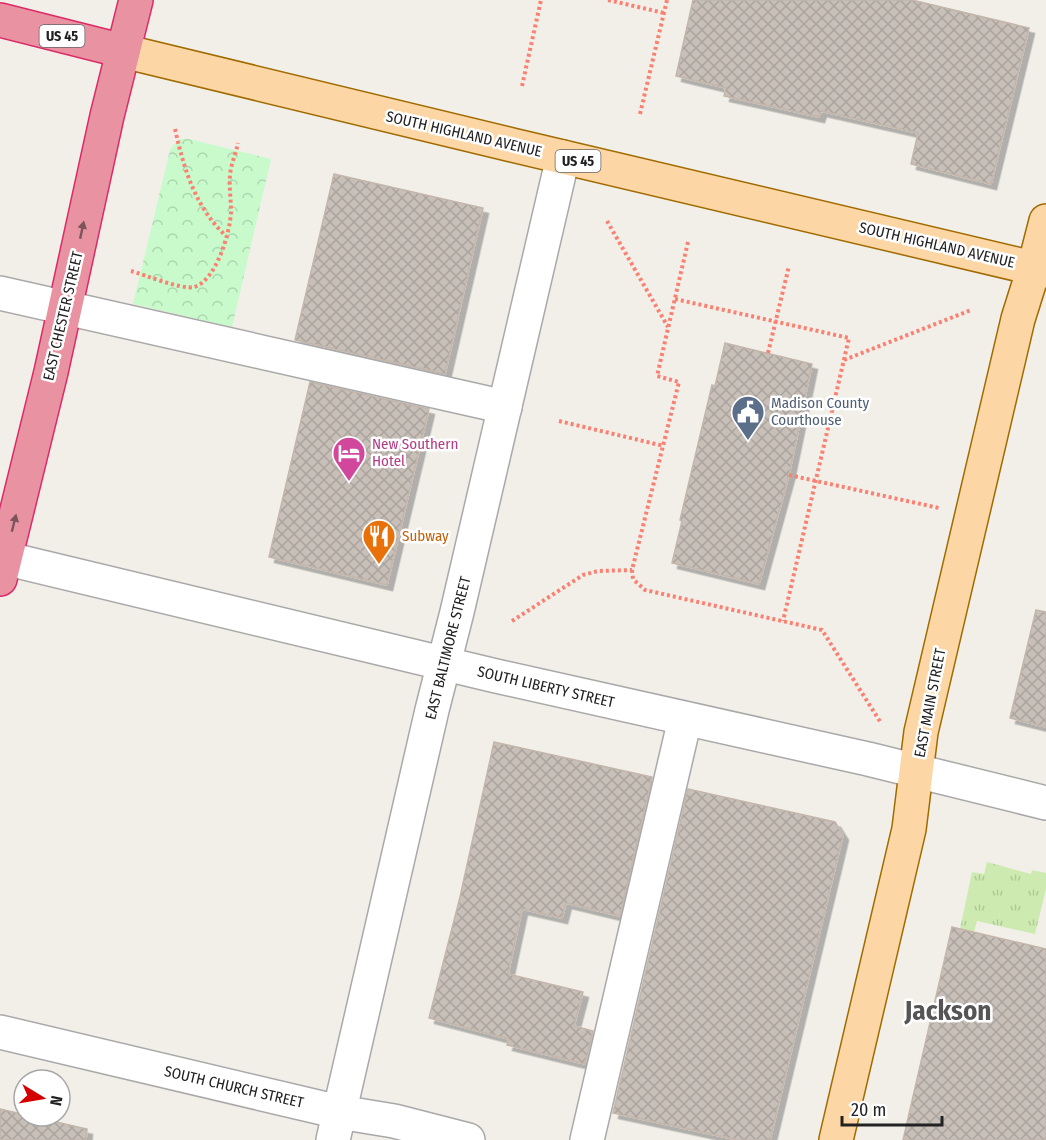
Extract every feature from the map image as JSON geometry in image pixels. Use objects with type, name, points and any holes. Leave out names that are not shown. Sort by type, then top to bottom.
[{"type":"highway","name":"EAST CHESTER STREET","points":[[2,565],[65,309],[136,0]]},
{"type":"highway","name":"SOUTH HIGHLAND AVENUE","points":[[0,21],[123,51]]},
{"type":"main road","name":"SOUTH HIGHLAND AVENUE","points":[[123,51],[1040,269]]},
{"type":"main road","name":"EAST MAIN STREET","points":[[836,1140],[909,829],[921,732],[1018,319],[1040,269],[1046,221]]},
{"type":"street","name":"EAST BALTIMORE STREET","points":[[336,1126],[563,157]]},
{"type":"street","points":[[0,293],[505,407]]},
{"type":"street","name":"SOUTH LIBERTY STREET","points":[[2,565],[445,663],[1046,803]]},
{"type":"street","points":[[587,1140],[685,719]]},
{"type":"street","name":"SOUTH CHURCH STREET","points":[[0,1032],[336,1126],[394,1121],[468,1140]]},
{"type":"path","points":[[522,86],[541,0]]},
{"type":"path","points":[[608,0],[664,13]]},
{"type":"path","points":[[640,114],[667,0]]},
{"type":"path","points":[[175,129],[193,189],[215,226],[226,236]]},
{"type":"path","points":[[131,272],[179,286],[193,287],[204,282],[217,264],[226,236],[231,214],[230,174],[238,143]]},
{"type":"path","points":[[607,221],[668,327]]},
{"type":"path","points":[[688,242],[657,376],[679,382],[632,570],[633,579],[645,590],[822,630],[881,723]]},
{"type":"path","points":[[768,353],[789,266]]},
{"type":"path","points":[[675,299],[849,338],[783,621]]},
{"type":"path","points":[[844,360],[971,309]]},
{"type":"path","points":[[559,421],[663,446]]},
{"type":"path","points":[[789,475],[939,508]]},
{"type":"path","points":[[512,621],[583,575],[598,571],[632,570]]},
{"type":"green space","points":[[181,139],[271,159],[232,327],[133,304],[170,150]]},
{"type":"green space","points":[[987,862],[1031,874],[1032,870],[1046,873],[1046,889],[1035,934],[977,921],[974,932],[960,929],[972,872],[984,874]]},
{"type":"building","points":[[693,0],[912,0],[1029,28],[991,184],[911,164],[918,133],[821,111],[819,117],[724,96],[726,88],[676,76]]},
{"type":"building","points":[[334,174],[483,208],[445,374],[295,340]]},
{"type":"building","name":"Madison County Courthouse","points":[[725,343],[812,364],[789,475],[759,584],[672,563],[712,385],[715,386]]},
{"type":"building","name":"New Southern Hotel","points":[[310,382],[429,409],[387,585],[269,557]]},
{"type":"building","points":[[1036,610],[1046,612],[1046,727],[1010,718]]},
{"type":"building","points":[[494,742],[652,777],[620,916],[566,903],[562,918],[522,909],[508,974],[583,992],[574,1026],[593,1031],[585,1064],[507,1045],[509,1039],[429,1018],[460,897]]},
{"type":"building","points":[[688,789],[835,822],[843,835],[770,1140],[738,1140],[613,1113]]},
{"type":"building","points":[[952,927],[1046,949],[1046,1140],[903,1140]]},
{"type":"building","points":[[0,1109],[12,1112],[12,1128],[72,1128],[72,1126],[87,1129],[86,1140],[0,1140]]},
{"type":"place","name":"Madison County Courthouse","points":[[748,441]]},
{"type":"place","name":"New Southern Hotel","points":[[349,482]]},
{"type":"place","name":"Subway","points":[[379,565]]},
{"type":"district","name":"Jackson","points":[[948,1011]]}]
